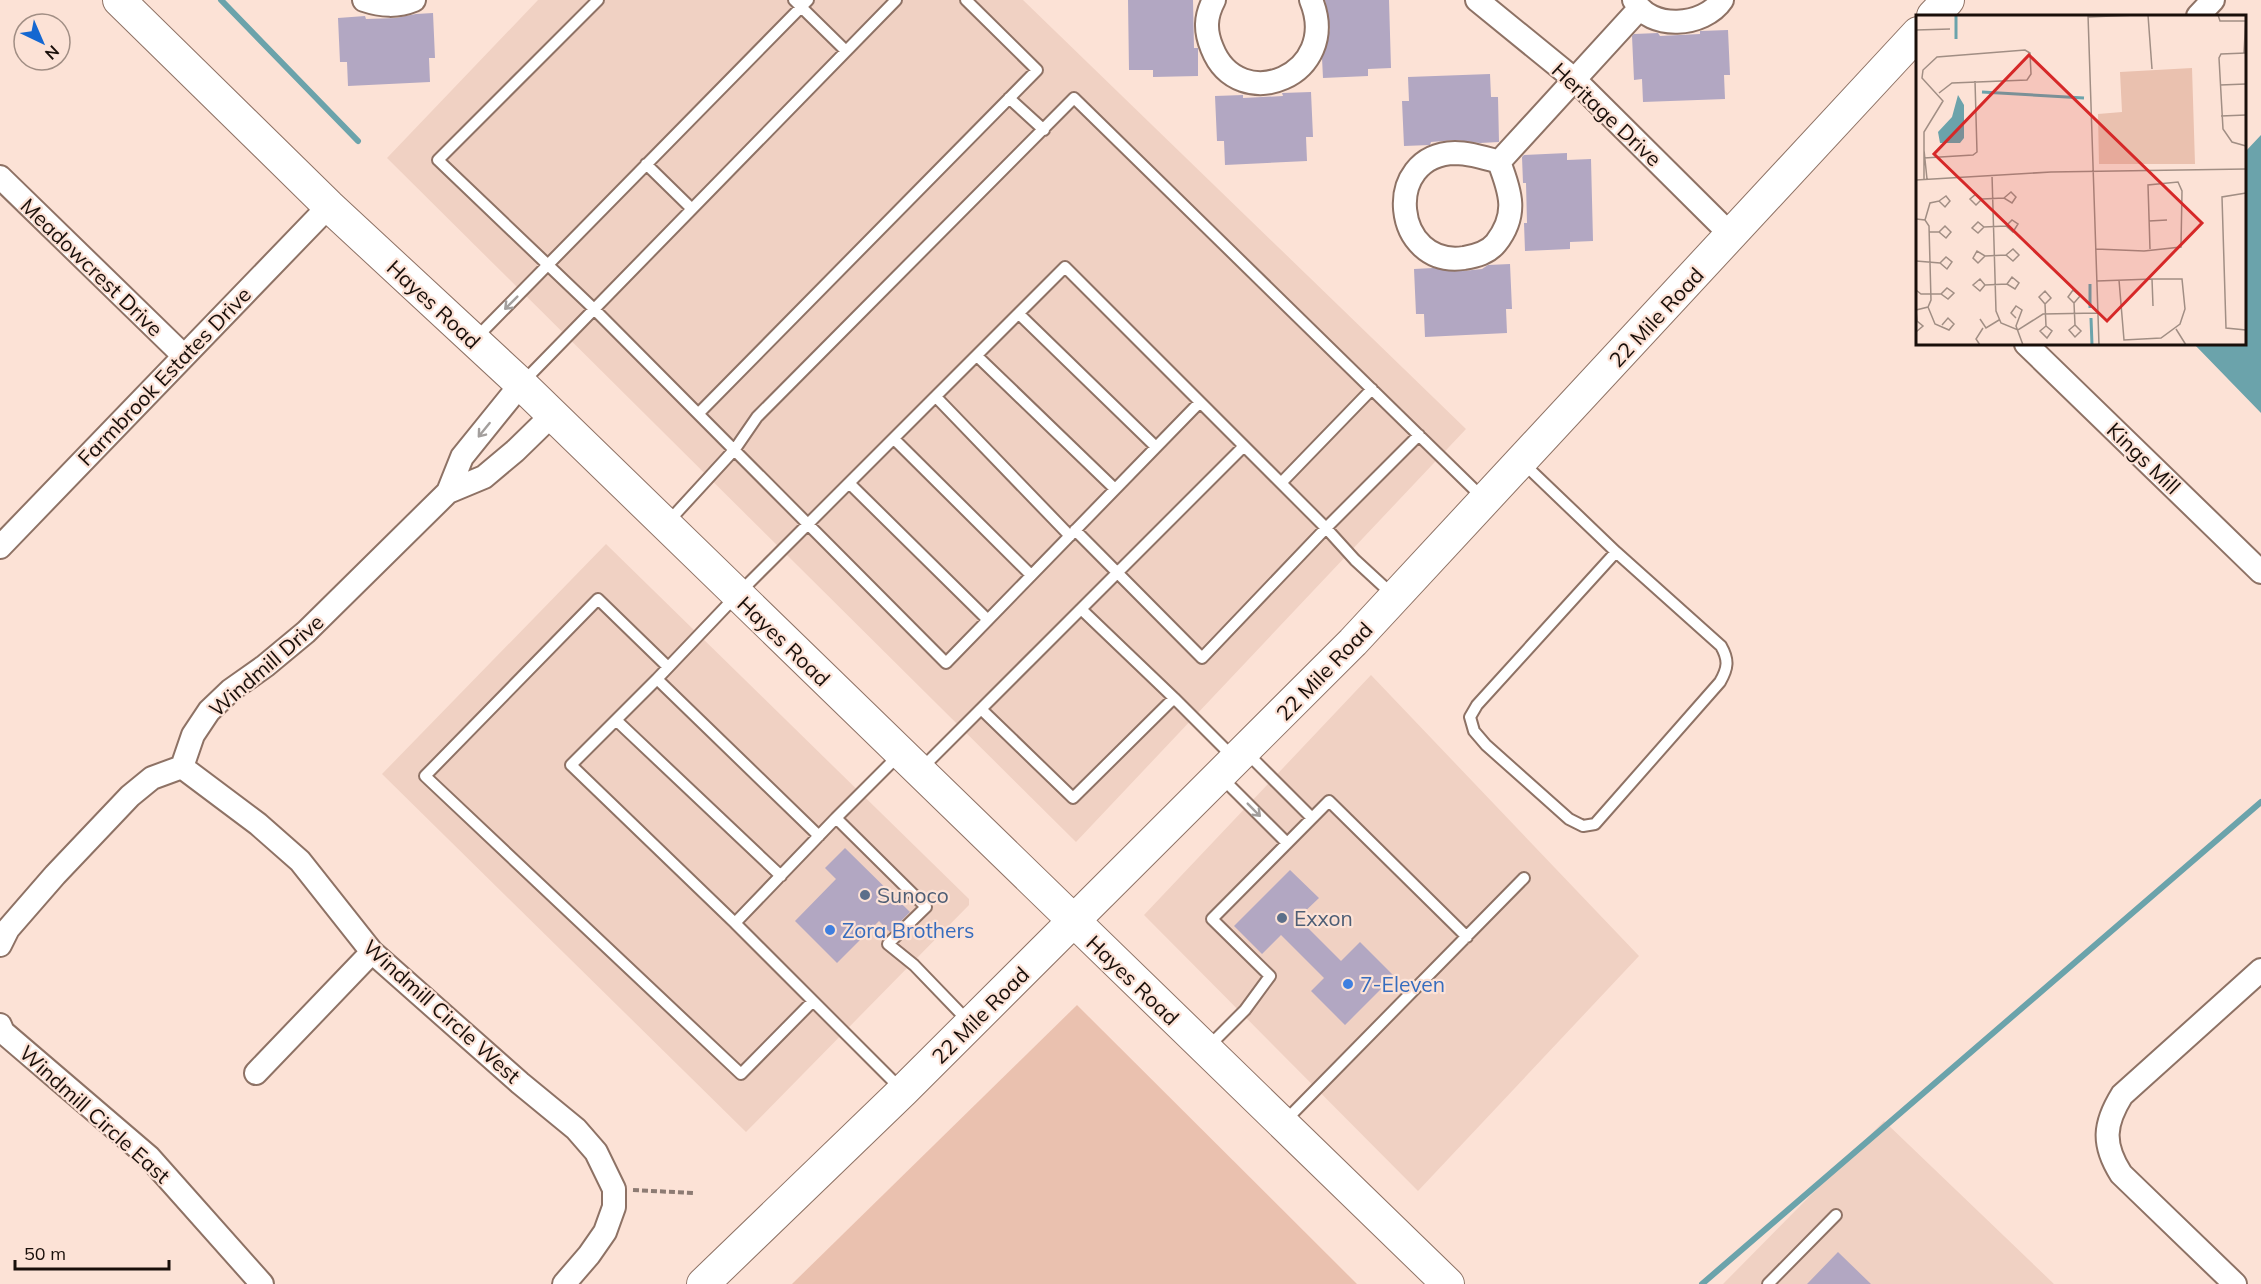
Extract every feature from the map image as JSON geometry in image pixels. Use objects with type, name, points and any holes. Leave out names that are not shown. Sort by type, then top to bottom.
[{"type":"main road","name":"Hayes Road","points":[[119,0],[329,206],[521,384],[664,526],[1448,1284]]},
{"type":"main road","points":[[1934,15],[1948,0]]},
{"type":"main road","name":"22 Mile Road","points":[[703,1284],[1234,763],[1396,597],[1916,34]]},
{"type":"street","points":[[364,0],[381,6],[403,5],[414,0]]},
{"type":"street","points":[[1214,0],[1208,13],[1206,34],[1217,62],[1232,75],[1255,83],[1276,82],[1303,66],[1314,47],[1317,21],[1311,0]]},
{"type":"street","name":"Heritage Drive","points":[[1477,0],[1574,79],[1731,235]]},
{"type":"street","points":[[1499,162],[1637,5],[1661,20],[1685,22],[1702,18],[1717,7],[1722,0]]},
{"type":"street","points":[[2199,15],[2213,0]]},
{"type":"street","points":[[1455,153],[1499,162],[1507,183],[1512,208],[1507,228],[1494,246],[1477,256],[1452,260],[1426,250],[1410,232],[1403,208],[1406,186],[1415,172],[1430,159],[1455,153]]},
{"type":"street","name":"Meadowcrest Drive","points":[[0,177],[184,356]]},
{"type":"street","name":"Farmbrook Estates Drive","points":[[0,547],[329,206]]},
{"type":"street","name":"Kings Mill","points":[[2027,345],[2261,572]]},
{"type":"street","name":"Windmill Drive","points":[[448,492],[462,457],[521,384]]},
{"type":"street","name":"Windmill Drive","points":[[182,767],[193,735],[209,711],[231,690],[265,666],[306,632],[448,492],[484,477],[515,452],[552,415]]},
{"type":"street","points":[[0,945],[8,929],[55,875],[130,796],[152,778],[182,767]]},
{"type":"street","name":"Windmill Circle West","points":[[182,767],[258,824],[300,861],[372,952],[511,1076],[576,1129],[596,1152],[615,1189]]},
{"type":"street","points":[[256,1073],[372,952]]},
{"type":"street","points":[[2235,1284],[2121,1174],[2107,1143],[2107,1128],[2113,1110],[2122,1095],[2261,970]]},
{"type":"street","name":"Windmill Circle East","points":[[0,1025],[3,1032],[149,1157],[262,1284]]},
{"type":"street","points":[[564,1284],[605,1232],[614,1207],[615,1189]]},
{"type":"lane","points":[[597,0],[438,160],[593,308],[946,663],[1200,402]]},
{"type":"lane","points":[[521,384],[896,0]]},
{"type":"lane","points":[[699,413],[1037,70],[966,0]]},
{"type":"lane","points":[[473,341],[801,2],[846,51]]},
{"type":"lane","points":[[1010,98],[1044,130]]},
{"type":"lane","points":[[664,526],[735,449],[757,417],[1074,98],[1485,501]]},
{"type":"lane","points":[[646,164],[692,209]]},
{"type":"lane","points":[[903,1090],[735,923],[571,765],[737,595],[1065,267],[1326,528],[1355,560],[1396,597]]},
{"type":"lane","points":[[1019,314],[1156,447]]},
{"type":"lane","points":[[977,356],[1115,489]]},
{"type":"lane","points":[[1281,483],[1372,390]]},
{"type":"lane","points":[[936,398],[1072,533],[1117,572],[1202,658],[1419,435]]},
{"type":"lane","points":[[894,439],[1031,575]]},
{"type":"lane","points":[[735,923],[836,818],[981,709],[1244,446]]},
{"type":"lane","points":[[1522,462],[1721,646],[1728,657],[1727,670],[1720,682],[1595,824],[1583,826],[1569,819],[1486,745],[1474,731],[1470,717],[1477,705],[1617,552]]},
{"type":"lane","points":[[849,483],[988,620]]},
{"type":"lane","points":[[668,667],[598,599],[424,776],[741,1074],[813,1001]]},
{"type":"lane","points":[[1081,609],[1174,698],[1234,763],[1287,843]]},
{"type":"lane","points":[[657,679],[819,836]]},
{"type":"lane","points":[[981,709],[1073,798],[1174,698]]},
{"type":"lane","points":[[616,720],[781,876]]},
{"type":"lane","points":[[1234,763],[1312,818]]},
{"type":"lane","points":[[1205,1050],[1245,1010],[1270,976],[1212,919],[1329,801],[1467,937]]},
{"type":"lane","points":[[836,818],[926,907],[888,944],[914,965],[970,1023]]},
{"type":"lane","points":[[1283,1124],[1524,878]]},
{"type":"lane","points":[[1768,1284],[1836,1215]]},
{"type":"path","points":[[615,1189],[693,1192]]},
{"type":"shaded area","points":[[538,0],[1023,0],[1466,429],[1076,842],[387,158]]},
{"type":"shaded area","points":[[606,544],[969,899],[969,905],[746,1132],[382,774]]},
{"type":"shaded area","points":[[1371,675],[1639,956],[1418,1191],[1144,915]]},
{"type":"shaded area","points":[[1077,1005],[1357,1284],[792,1284]]},
{"type":"shaded area","points":[[1884,1121],[2054,1284],[1723,1284]]},
{"type":"water","points":[[2261,135],[2261,413],[2195,345],[2246,345],[2246,151]]},
{"type":"building","points":[[1128,0],[1193,0],[1194,48],[1198,48],[1198,76],[1153,77],[1153,70],[1129,70]]},
{"type":"building","points":[[1325,0],[1389,0],[1391,68],[1368,69],[1368,76],[1323,78],[1322,58],[1330,29]]},
{"type":"building","points":[[433,13],[435,58],[429,58],[430,82],[348,86],[347,62],[340,62],[338,18],[365,16],[366,19],[396,18]]},
{"type":"building","points":[[1728,30],[1730,75],[1724,75],[1725,99],[1643,102],[1642,79],[1634,80],[1632,36],[1634,34],[1658,33],[1660,36]]},
{"type":"building","points":[[1490,74],[1491,97],[1498,97],[1499,142],[1480,143],[1455,140],[1431,142],[1430,145],[1404,146],[1402,101],[1409,101],[1408,77]]},
{"type":"building","points":[[1311,92],[1313,137],[1306,137],[1307,161],[1225,165],[1224,141],[1217,141],[1215,96],[1243,95],[1243,98]]},
{"type":"building","points":[[1567,153],[1567,160],[1591,159],[1593,241],[1570,242],[1570,249],[1525,251],[1526,183],[1523,183],[1522,157],[1524,155]]},
{"type":"building","points":[[1510,264],[1512,309],[1506,309],[1507,333],[1425,337],[1424,314],[1416,314],[1414,269],[1463,271],[1482,269],[1488,265]]},
{"type":"building","points":[[845,848],[910,912],[890,932],[879,921],[837,963],[795,921],[836,879],[825,868]]},
{"type":"building","points":[[1290,870],[1319,898],[1298,918],[1341,961],[1360,942],[1394,976],[1345,1025],[1311,991],[1324,978],[1281,935],[1262,954],[1234,926]]},
{"type":"building","points":[[1838,1252],[1871,1284],[1807,1284]]},
{"type":"waterway","points":[[221,0],[358,141]]},
{"type":"waterway","points":[[1702,1284],[2261,802]]},
{"type":"place","name":"Sunoco","points":[[865,895]]},
{"type":"place","name":"Exxon","points":[[1282,918]]},
{"type":"place","name":"Zora Brothers","points":[[830,930]]},
{"type":"place","name":"7-Eleven","points":[[1348,984]]}]
